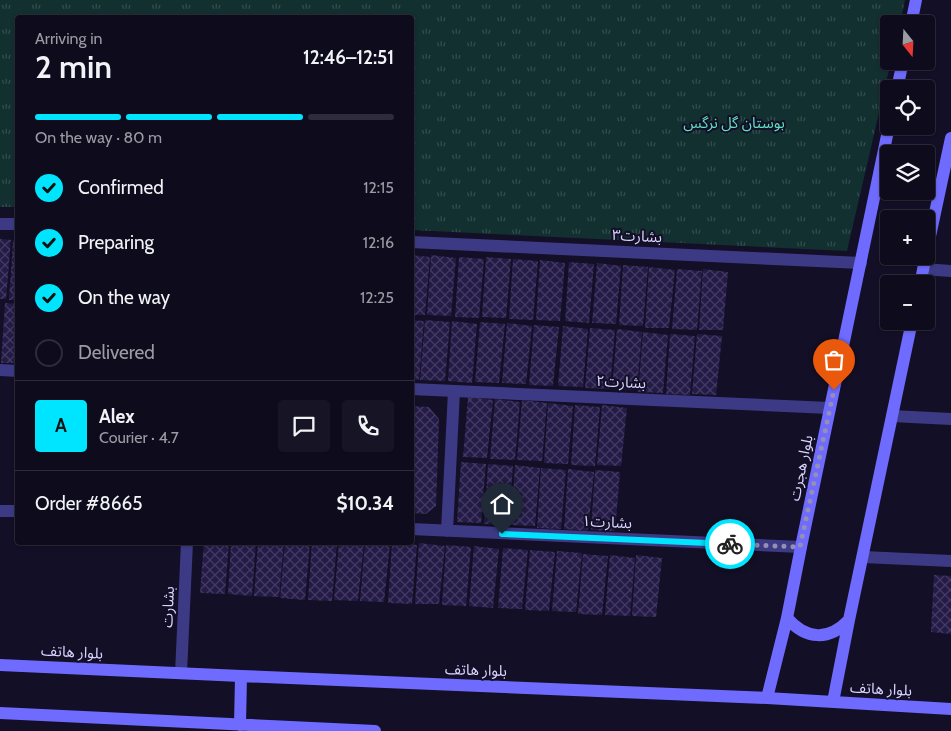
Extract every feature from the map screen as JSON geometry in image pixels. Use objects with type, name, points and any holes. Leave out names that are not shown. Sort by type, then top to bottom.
[{"type":"main road","points":[[913,15],[916,0]]},
{"type":"main road","name":"بلوار هجرت","points":[[767,698],[787,618],[800,547],[887,135]]},
{"type":"main road","points":[[935,214],[951,138]]},
{"type":"main road","points":[[922,275],[924,265]]},
{"type":"main road","points":[[833,702],[910,330]]},
{"type":"main road","points":[[787,618],[798,629],[812,635],[833,633],[849,620]]},
{"type":"main road","name":"بلوار هاتف","points":[[0,665],[767,698],[951,709]]},
{"type":"main road","points":[[240,725],[241,676]]},
{"type":"main road","points":[[0,713],[375,731]]},
{"type":"street","points":[[0,224],[15,224]]},
{"type":"street","name":"بشارت۳","points":[[414,242],[861,262]]},
{"type":"street","points":[[923,269],[951,271]]},
{"type":"street","points":[[0,370],[15,371]]},
{"type":"street","name":"بشارت۲","points":[[414,389],[830,408]]},
{"type":"street","points":[[447,531],[454,391]]},
{"type":"street","points":[[892,416],[951,420]]},
{"type":"street","points":[[0,511],[15,512]]},
{"type":"street","name":"بشارت۱","points":[[414,529],[800,547]]},
{"type":"street","name":"بشارت","points":[[181,673],[187,545]]},
{"type":"street","points":[[862,557],[951,561]]},
{"type":"green space","name":"بوستان گل نرگس","points":[[0,0],[905,0],[902,15],[880,15],[880,70],[889,70],[887,80],[880,80],[880,108],[847,251],[414,230],[414,15],[15,15],[15,207],[0,207]]},
{"type":"building","points":[[0,239],[11,240],[6,299],[0,299]]},
{"type":"building","points":[[13,240],[15,240],[15,300],[9,300]]},
{"type":"building","points":[[414,255],[430,257],[425,315],[414,315]]},
{"type":"building","points":[[431,255],[456,258],[451,316],[427,315]]},
{"type":"building","points":[[459,257],[484,259],[479,318],[455,317]]},
{"type":"building","points":[[486,257],[511,259],[506,318],[482,317]]},
{"type":"building","points":[[513,259],[538,261],[533,320],[509,319]]},
{"type":"building","points":[[540,260],[565,263],[560,321],[536,320]]},
{"type":"building","points":[[569,262],[594,264],[589,323],[565,321]]},
{"type":"building","points":[[597,263],[621,266],[616,324],[592,323]]},
{"type":"building","points":[[623,265],[648,267],[643,326],[619,325]]},
{"type":"building","points":[[649,267],[675,270],[669,328],[645,328]]},
{"type":"building","points":[[677,269],[702,271],[697,330],[672,329]]},
{"type":"building","points":[[703,269],[728,272],[723,330],[699,330]]},
{"type":"building","points":[[5,303],[15,304],[15,363],[1,363]]},
{"type":"building","points":[[414,320],[424,321],[419,380],[414,379]]},
{"type":"building","points":[[425,320],[450,322],[445,381],[420,380]]},
{"type":"building","points":[[452,321],[477,324],[472,383],[448,381]]},
{"type":"building","points":[[480,322],[505,324],[499,383],[475,382]]},
{"type":"building","points":[[507,323],[532,326],[526,384],[502,383]]},
{"type":"building","points":[[534,325],[559,327],[553,386],[529,385]]},
{"type":"building","points":[[563,326],[588,329],[583,387],[558,386]]},
{"type":"building","points":[[590,328],[615,330],[610,389],[585,388]]},
{"type":"building","points":[[617,329],[642,332],[637,390],[612,389]]},
{"type":"building","points":[[643,332],[668,335],[663,393],[638,392]]},
{"type":"building","points":[[670,334],[695,336],[690,395],[666,394]]},
{"type":"building","points":[[697,334],[722,336],[716,395],[692,394]]},
{"type":"building","points":[[468,397],[493,400],[487,458],[463,457]]},
{"type":"building","points":[[495,399],[520,402],[515,460],[490,459]]},
{"type":"building","points":[[522,400],[547,403],[542,461],[517,460]]},
{"type":"building","points":[[548,403],[573,406],[568,464],[544,463]]},
{"type":"building","points":[[575,405],[600,407],[595,466],[571,465]]},
{"type":"building","points":[[602,405],[627,408],[621,466],[597,465]]},
{"type":"building","points":[[414,406],[429,407],[439,419],[436,506],[426,514],[414,513]]},
{"type":"building","points":[[461,462],[486,464],[481,523],[457,522]]},
{"type":"building","points":[[488,464],[513,466],[508,525],[484,524]]},
{"type":"building","points":[[515,465],[540,468],[535,526],[511,525]]},
{"type":"building","points":[[541,468],[566,470],[561,529],[537,528]]},
{"type":"building","points":[[568,469],[594,472],[588,531],[564,529]]},
{"type":"building","points":[[595,470],[620,472],[615,531],[591,530]]},
{"type":"building","points":[[419,543],[445,546],[439,604],[415,604]]},
{"type":"building","points":[[204,545],[229,545],[225,594],[200,593]]},
{"type":"building","points":[[231,545],[256,545],[252,596],[228,594]]},
{"type":"building","points":[[258,545],[284,545],[279,597],[254,596]]},
{"type":"building","points":[[285,545],[310,545],[305,600],[280,598]]},
{"type":"building","points":[[312,545],[337,545],[332,601],[308,600]]},
{"type":"building","points":[[339,545],[364,545],[358,601],[334,600]]},
{"type":"building","points":[[365,545],[390,545],[384,602],[360,601]]},
{"type":"building","points":[[392,545],[417,545],[412,604],[388,603]]},
{"type":"building","points":[[446,545],[471,547],[466,606],[442,605]]},
{"type":"building","points":[[474,546],[499,549],[493,608],[469,606]]},
{"type":"building","points":[[503,548],[528,550],[522,609],[498,608]]},
{"type":"building","points":[[530,550],[555,552],[549,611],[525,610]]},
{"type":"building","points":[[557,551],[582,553],[576,612],[552,611]]},
{"type":"building","points":[[583,554],[608,556],[602,615],[578,614]]},
{"type":"building","points":[[610,555],[635,558],[630,616],[605,615]]},
{"type":"building","points":[[636,555],[662,558],[656,617],[632,616]]},
{"type":"building","points":[[934,575],[951,576],[951,634],[931,632]]},
{"type":"way so far","points":[[730,544],[800,547],[834,390]]},
{"type":"route","points":[[502,534],[730,544]]}]
